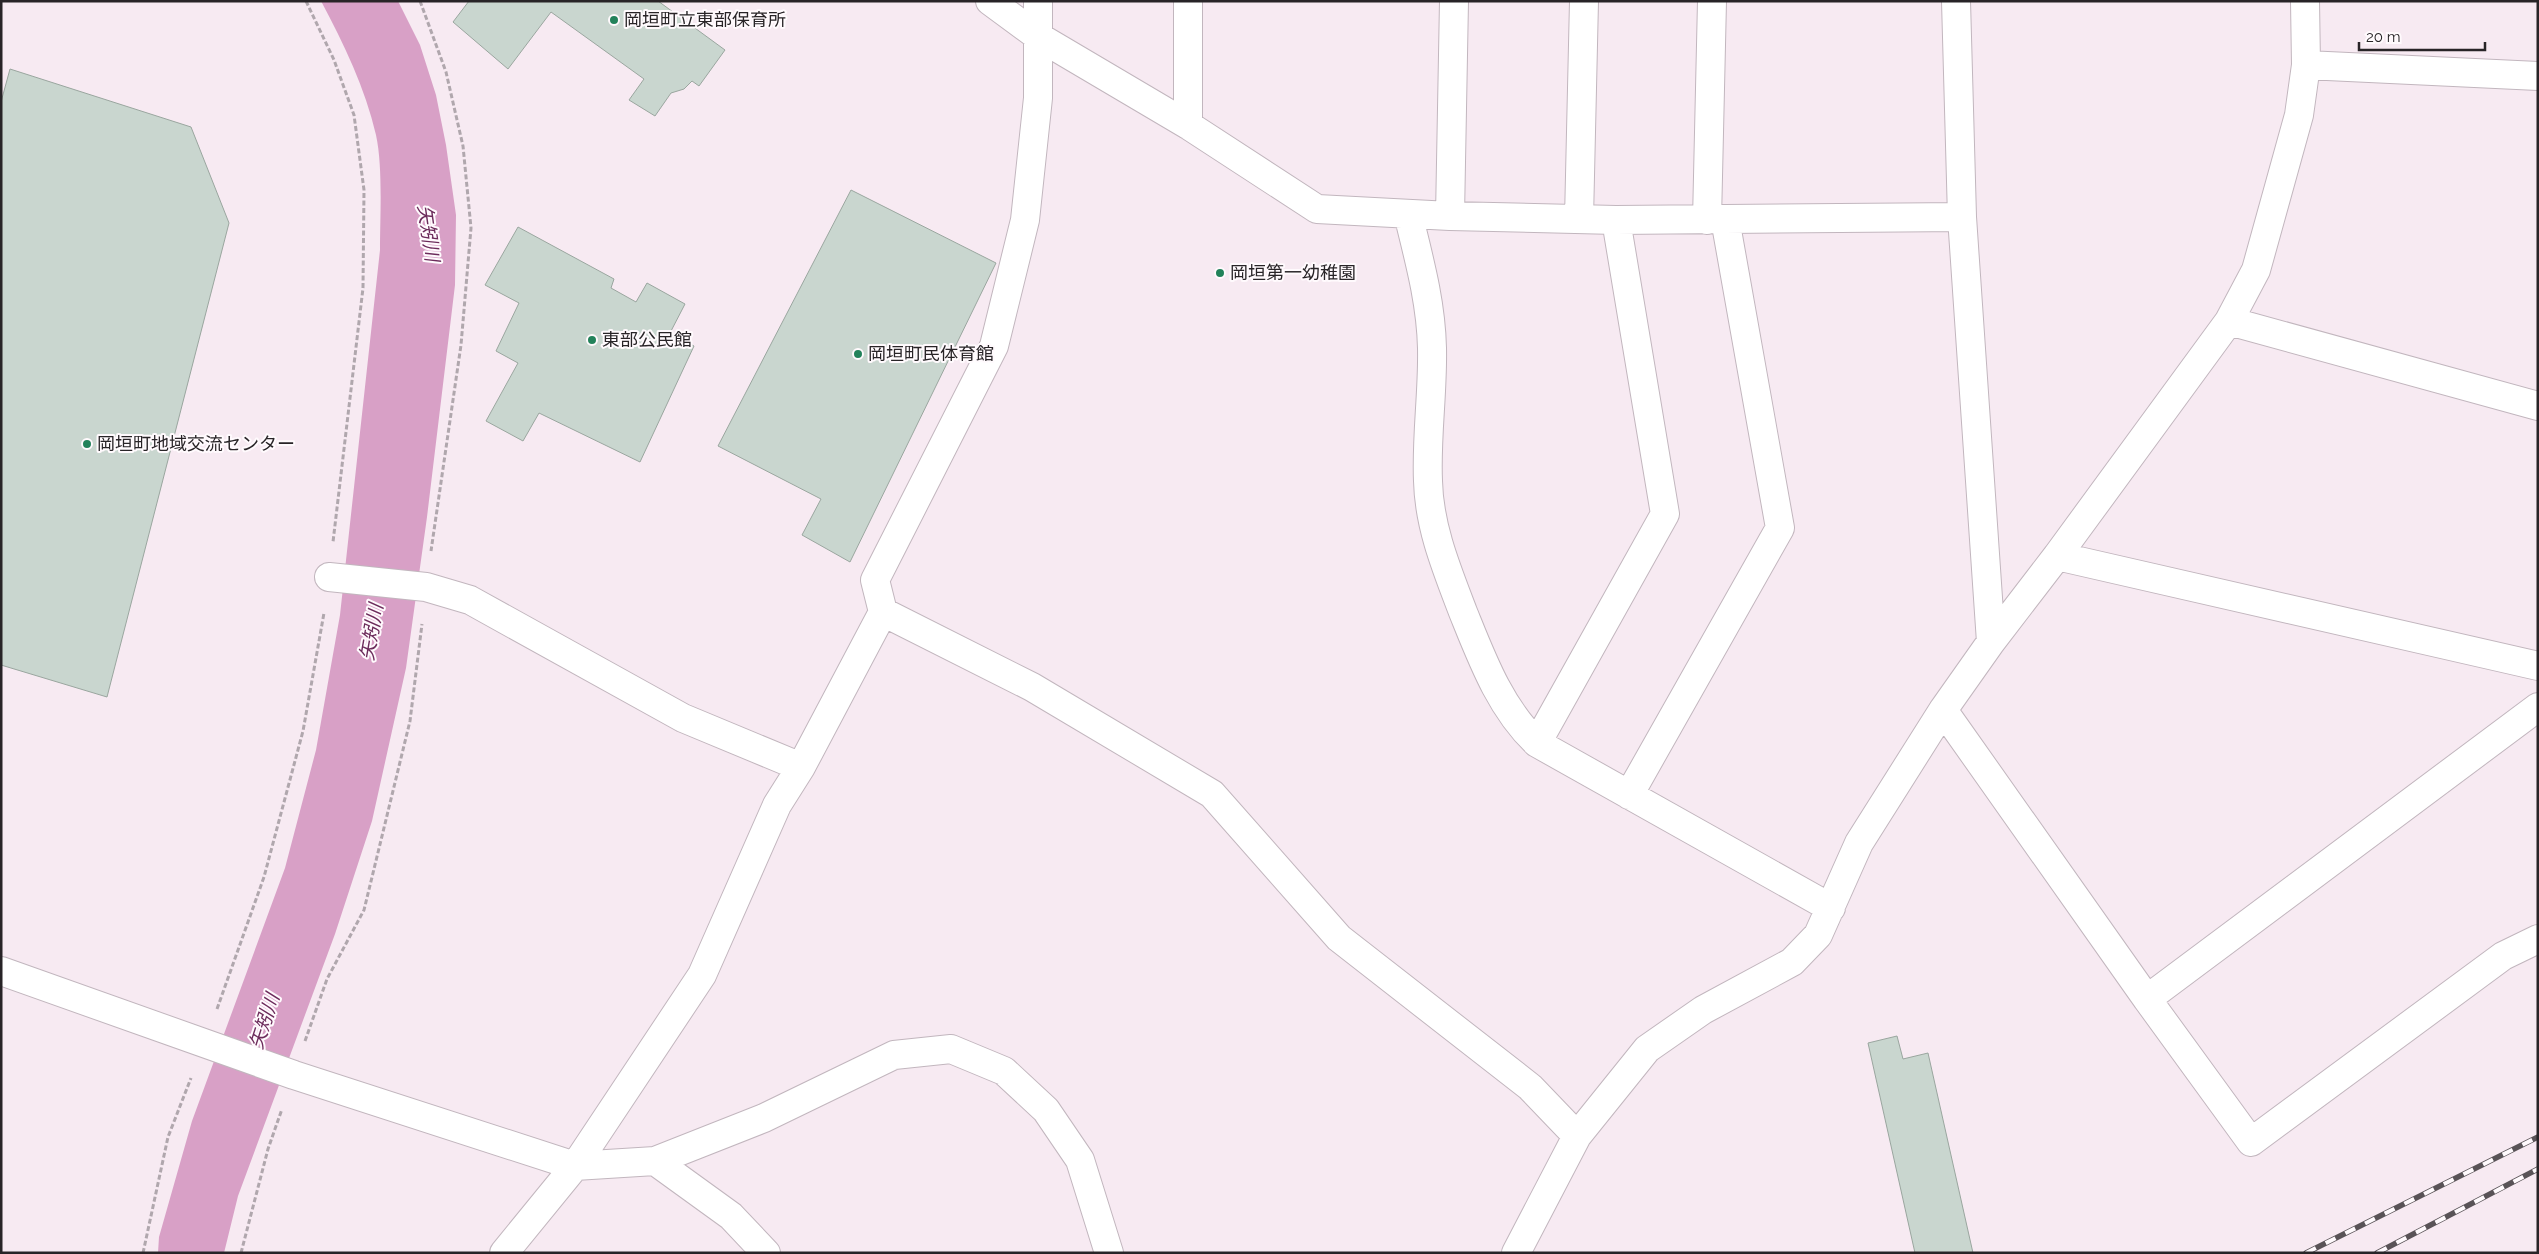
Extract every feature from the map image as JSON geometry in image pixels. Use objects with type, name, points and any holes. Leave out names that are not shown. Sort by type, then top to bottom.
[{"type":"street","points":[[990,1],[1039,37],[1188,125],[1317,209],[1450,216],[1616,220],[1962,217]]},
{"type":"street","points":[[504,1253],[575,1166],[702,975],[777,806],[801,767],[883,612],[875,580],[994,346],[1025,220],[1038,98],[1038,1]]},
{"type":"street","points":[[1188,1],[1188,125]]},
{"type":"street","points":[[1450,216],[1454,1]]},
{"type":"street","points":[[1579,219],[1584,1]]},
{"type":"street","points":[[1629,795],[1780,528],[1716,220],[1712,1]]},
{"type":"street","points":[[1956,1],[1962,217],[1991,642]]},
{"type":"street","points":[[1516,1253],[1577,1136],[1647,1049],[1703,1010],[1792,962],[1818,934],[1859,843],[1943,710],[1991,642],[2057,556],[2229,321],[2256,270],[2299,115],[2306,65],[2305,1]]},
{"type":"street","points":[[2306,65],[2538,76]]},
{"type":"street","points":[[1408,214],[1426,288],[1432,348],[1428,482],[1434,530],[1445,567],[1488,673],[1520,727],[1537,743],[1831,908]]},
{"type":"street","points":[[1537,743],[1665,514],[1616,220]]},
{"type":"street","points":[[2229,321],[2538,406]]},
{"type":"street","points":[[2057,556],[2538,666]]},
{"type":"street","points":[[329,577],[426,587],[470,600],[683,718],[801,767]]},
{"type":"street","points":[[883,612],[1032,687],[1212,794],[1339,938],[1530,1087],[1577,1136]]},
{"type":"street","points":[[2147,999],[2538,707]]},
{"type":"street","points":[[1943,710],[2147,999],[2251,1142],[2503,956],[2538,940]]},
{"type":"street","points":[[1,971],[294,1075],[575,1166],[655,1161],[764,1118],[894,1054],[951,1049],[1004,1071],[1046,1110],[1080,1160],[1109,1253]]},
{"type":"street","points":[[655,1161],[731,1216],[766,1253]]},
{"type":"path","points":[[143,1253],[168,1137],[205,1043],[264,877],[303,731],[329,577],[363,288],[364,190],[354,116],[334,60],[306,1]]},
{"type":"path","points":[[241,1253],[268,1149],[327,979],[364,910],[410,721],[426,587],[461,345],[471,228],[463,146],[446,72],[420,1]]},
{"type":"water","name":"矢矧川","points":[[321,1],[398,1],[420,45],[436,95],[446,145],[456,215],[455,285],[427,517],[406,668],[372,821],[335,934],[238,1196],[224,1253],[158,1253],[159,1237],[192,1121],[285,868],[316,750],[340,615],[380,250],[381,207],[378,148],[366,100],[346,50]]},
{"type":"building","name":"岡垣町立東部保育所","points":[[469,1],[658,1],[725,50],[699,86],[692,81],[684,89],[671,93],[655,116],[629,100],[644,79],[551,12],[508,69],[453,22]]},
{"type":"building","name":"岡垣町地域交流センター","points":[[10,69],[191,127],[229,223],[107,697],[1,665],[1,102]]},
{"type":"building","name":"岡垣町民体育館","points":[[851,190],[996,263],[850,562],[802,535],[821,499],[718,446]]},
{"type":"building","name":"東部公民館","points":[[518,227],[614,279],[611,288],[636,302],[647,283],[685,304],[670,333],[694,346],[640,462],[539,413],[523,441],[486,421],[518,363],[496,351],[519,303],[485,285]]},
{"type":"building","points":[[1897,1036],[1903,1059],[1928,1053],[1973,1253],[1915,1253],[1868,1043]]},
{"type":"railway","points":[[2306,1253],[2538,1137]]},
{"type":"railway","points":[[2377,1253],[2538,1169]]},
{"type":"place","name":"岡垣町立東部保育所","points":[[614,20]]},
{"type":"place","name":"岡垣第一幼稚園","points":[[1220,273]]},
{"type":"place","name":"東部公民館","points":[[592,340]]},
{"type":"place","name":"岡垣町民体育館","points":[[858,354]]},
{"type":"place","name":"岡垣町地域交流センター","points":[[87,444]]}]
